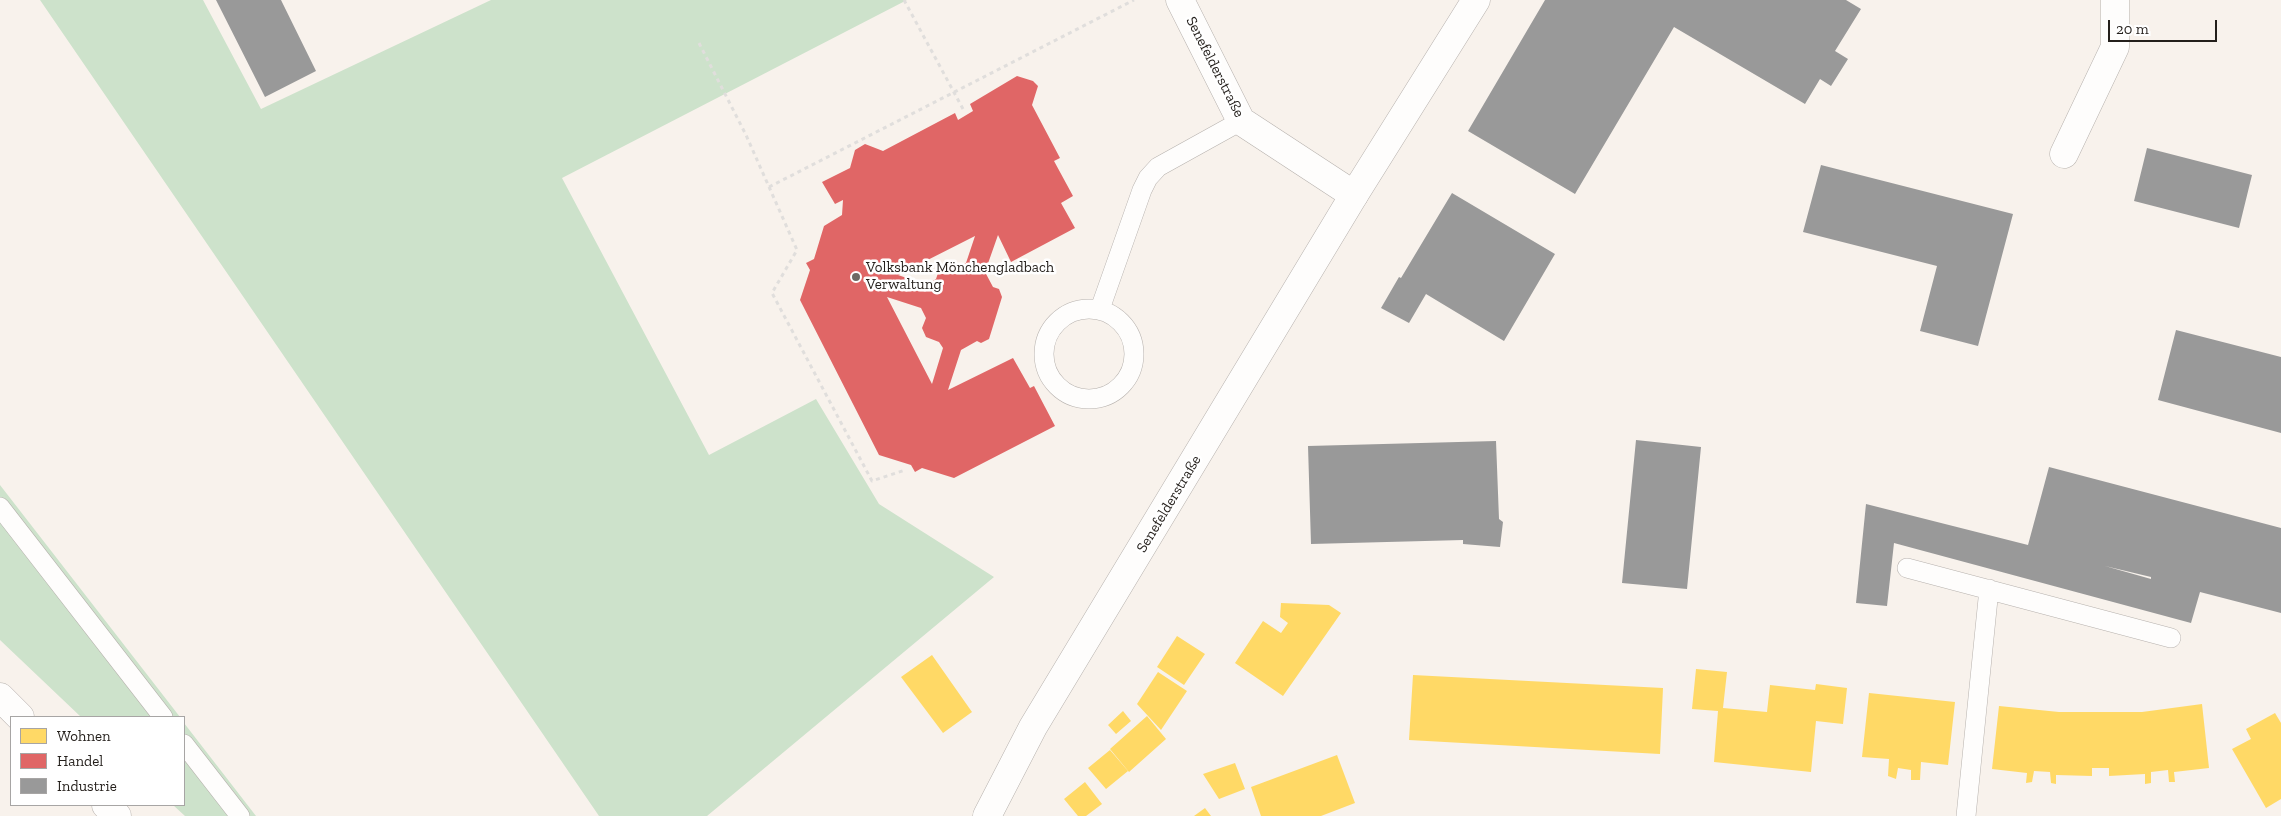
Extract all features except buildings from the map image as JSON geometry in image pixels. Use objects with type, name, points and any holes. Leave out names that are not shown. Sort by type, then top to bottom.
[{"type":"street","name":"Senefelderstraße","points":[[1180,0],[1241,121],[1354,195]]},
{"type":"street","name":"Senefelderstraße","points":[[987,816],[1033,727],[1354,195],[1476,0]]},
{"type":"street","points":[[2064,154],[2115,47],[2115,0]]},
{"type":"street","points":[[0,697],[19,716]]},
{"type":"street","points":[[107,806],[117,816]]},
{"type":"lane","points":[[1100,309],[1142,190],[1148,178],[1158,167],[1241,121]]},
{"type":"lane","points":[[1100,309],[1114,316],[1126,326],[1133,340],[1135,355],[1132,370],[1124,384],[1112,394],[1097,399],[1081,399],[1066,394],[1055,385],[1044,359],[1044,344],[1050,331],[1059,320],[1078,310],[1100,309]]},
{"type":"lane","points":[[0,507],[162,716]]},
{"type":"lane","points":[[1907,568],[2171,638]]},
{"type":"lane","points":[[1966,816],[1989,589]]},
{"type":"lane","points":[[185,745],[240,816]]},
{"type":"path","points":[[904,0],[962,109]]},
{"type":"path","points":[[769,187],[1134,0]]},
{"type":"path","points":[[700,43],[746,135],[797,250],[772,293],[872,481],[905,470]]},
{"type":"green space","points":[[40,0],[203,0],[261,109],[491,0],[907,0],[562,178],[709,455],[816,399],[879,504],[994,577],[707,816],[599,816]]},
{"type":"green space","points":[[0,485],[179,716],[80,716],[0,640]]},
{"type":"green space","points":[[185,724],[256,816],[185,816],[174,806],[185,806]]},
{"type":"place","name":"Volksbank Mönchengladbach Verwaltung","points":[[856,277]]}]
